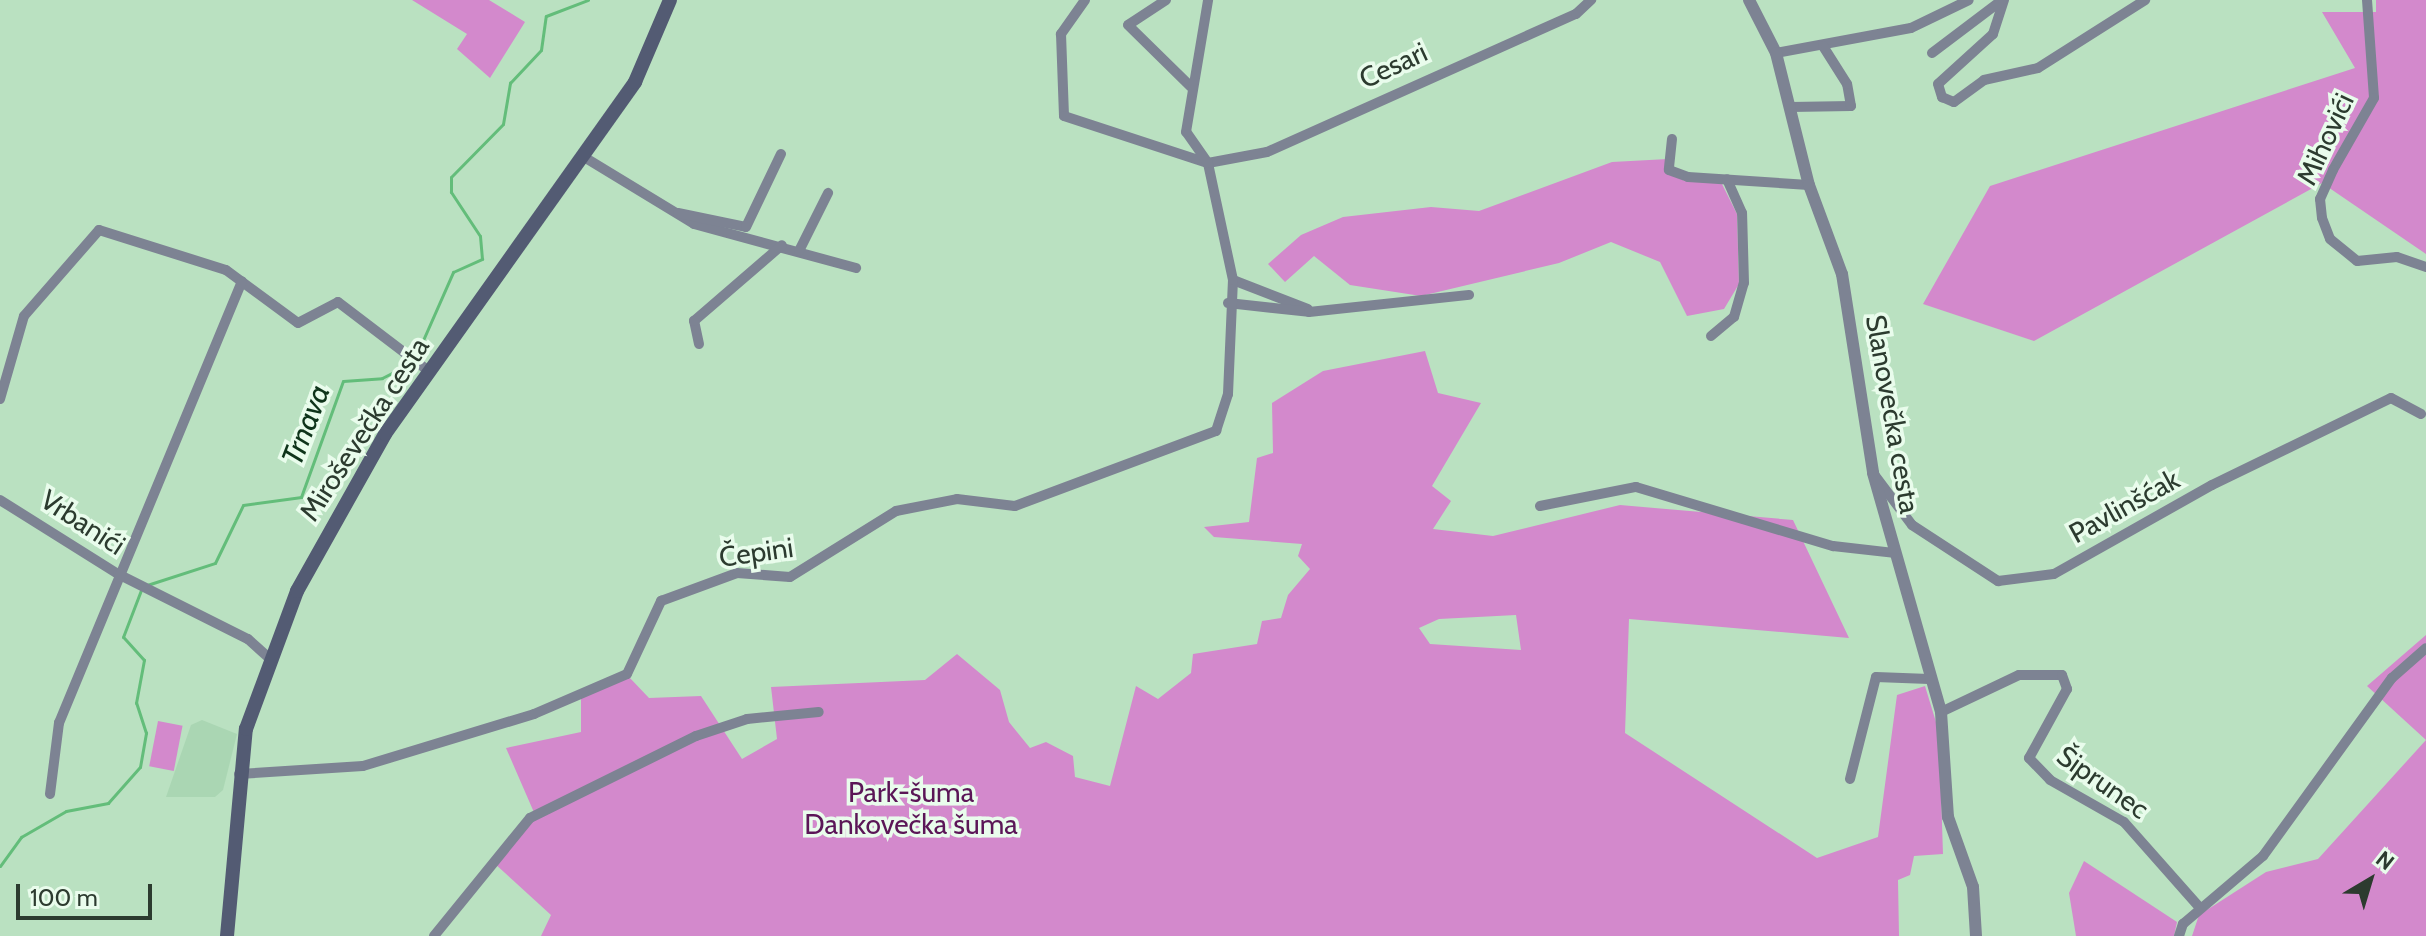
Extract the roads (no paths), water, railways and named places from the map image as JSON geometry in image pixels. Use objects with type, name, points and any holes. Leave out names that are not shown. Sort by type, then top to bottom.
[{"type":"main road","name":"Miroševečka cesta","points":[[227,936],[237,887],[239,774],[271,660],[347,493],[646,65],[670,0]]},
{"type":"street","points":[[1085,0],[1061,34],[1064,116],[1208,163]]},
{"type":"street","points":[[1166,0],[1128,25],[1191,87]]},
{"type":"street","points":[[1208,0],[1191,87],[1186,132],[1208,163],[1233,280],[1228,303],[1314,311],[1469,295]]},
{"type":"street","name":"Cesari","points":[[1208,163],[1267,152],[1576,14],[1591,0]]},
{"type":"street","name":"Slanovečka cesta","points":[[1749,0],[1776,53],[1809,185],[1849,302],[1873,473],[1929,679],[1941,712],[1948,817],[1973,887],[1976,936]]},
{"type":"street","points":[[1776,53],[1911,28],[1969,0]]},
{"type":"street","points":[[2003,0],[1993,34],[1938,84],[1942,97],[1954,102],[1984,80],[2038,68],[2145,0]]},
{"type":"street","points":[[1932,53],[2003,0]]},
{"type":"street","name":"Mihovići","points":[[2367,0],[2374,98],[2320,199],[2322,218],[2330,239],[2357,261],[2397,257],[2426,267]]},
{"type":"street","points":[[1791,107],[1851,106],[1847,84],[1823,46]]},
{"type":"street","points":[[1672,139],[1669,170],[1727,179],[1809,185]]},
{"type":"street","points":[[678,213],[746,227],[781,154]]},
{"type":"street","points":[[584,157],[678,213],[856,268]]},
{"type":"street","points":[[1711,336],[1734,317],[1744,283],[1742,213],[1727,179]]},
{"type":"street","points":[[799,251],[828,193]]},
{"type":"street","points":[[0,399],[24,316],[99,230],[242,281],[298,323],[338,302],[416,357],[430,372]]},
{"type":"street","points":[[699,344],[694,321],[782,245]]},
{"type":"street","points":[[1233,280],[1314,311]]},
{"type":"street","points":[[50,794],[59,723],[118,574],[242,281]]},
{"type":"street","name":"Čepini","points":[[239,774],[363,766],[534,714],[627,674],[661,601],[737,573],[790,577],[909,507],[957,499],[1015,506],[1216,431],[1228,394],[1228,303]]},
{"type":"street","name":"Pavlinšćak","points":[[1873,473],[1912,525],[1998,581],[2054,574],[2212,485],[2391,398],[2421,414]]},
{"type":"street","points":[[1540,506],[1636,487],[1833,546],[1894,553]]},
{"type":"street","name":"Vrbanići","points":[[0,500],[118,574],[248,639],[271,660]]},
{"type":"street","points":[[2179,936],[2200,908],[2263,856],[2392,678],[2426,648]]},
{"type":"street","name":"Šiprunec","points":[[1941,712],[2019,675],[2062,675],[2067,689],[2029,758],[2050,780],[2124,822],[2200,908]]},
{"type":"street","points":[[1850,779],[1876,677],[1929,679]]},
{"type":"street","points":[[434,936],[530,818],[696,736],[747,719],[819,712]]},
{"type":"waterway","name":"Trnava","points":[[416,356],[453,272],[482,259],[480,236],[451,192],[451,177],[503,124],[510,83],[541,50],[546,16],[588,0]]},
{"type":"waterway","name":"Trnava","points":[[147,585],[215,563],[243,505],[301,497],[343,381],[382,378],[412,363]]},
{"type":"waterway","name":"Trnava","points":[[0,866],[21,837],[66,811],[108,803],[140,767],[146,733],[136,703],[144,660],[123,637],[141,590]]},
{"type":"park label","name":"Park-šuma Dankovečka šuma","points":[[911,808]]}]
